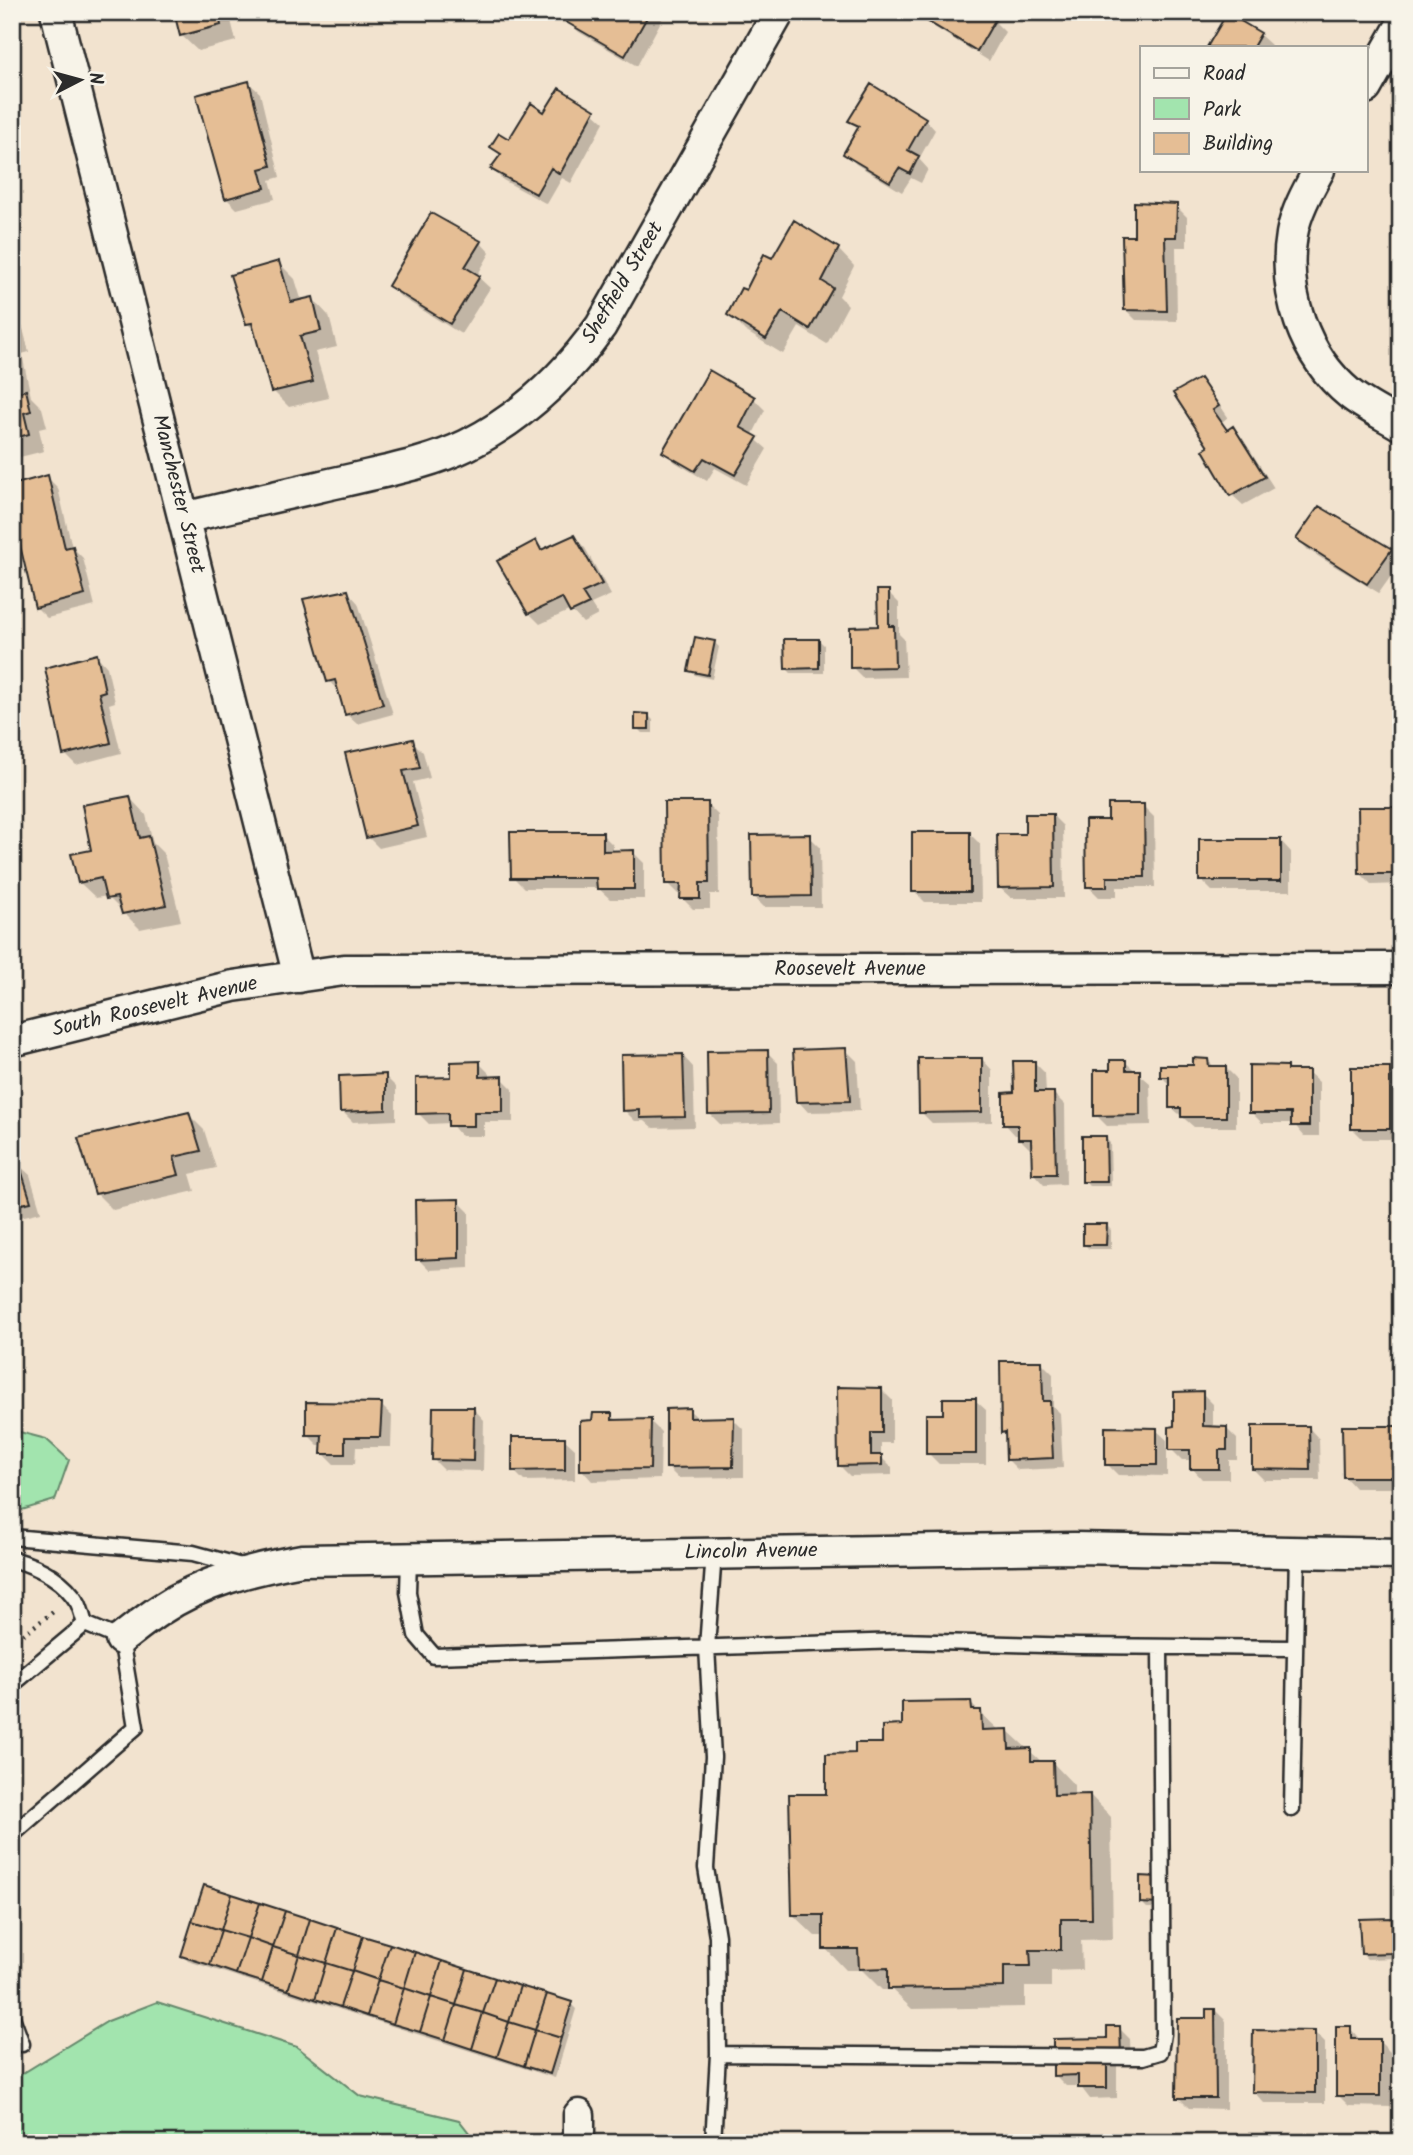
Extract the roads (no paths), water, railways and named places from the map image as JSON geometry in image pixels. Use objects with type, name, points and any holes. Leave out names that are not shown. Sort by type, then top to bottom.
[{"type":"street","name":"Manchester Street","points":[[56,12],[299,977]]},
{"type":"street","name":"Sheffield Street","points":[[184,518],[421,463],[467,445],[510,419],[549,388],[583,352],[601,326],[779,12]]},
{"type":"street","points":[[1368,84],[1401,26]]},
{"type":"street","points":[[1318,172],[1297,215],[1292,233],[1289,264],[1291,289],[1297,312],[1306,337],[1333,378],[1351,396],[1401,425]]},
{"type":"street","name":"Roosevelt Avenue","points":[[299,977],[344,970],[1401,968]]},
{"type":"street","name":"South Roosevelt Avenue","points":[[12,1041],[233,986],[299,977]]},
{"type":"street","name":"Lincoln Avenue","points":[[121,1639],[173,1603],[206,1585],[253,1569],[302,1560],[1074,1548],[1401,1554]]},
{"type":"lane","points":[[12,1538],[193,1553],[253,1569]]},
{"type":"lane","points":[[1292,1809],[1297,1551]]},
{"type":"lane","points":[[713,2143],[718,2054],[717,1936],[706,1868],[713,1757],[707,1647],[714,1553]]},
{"type":"lane","points":[[12,1559],[30,1564],[59,1581],[78,1602],[85,1625]]},
{"type":"lane","points":[[409,1559],[408,1592],[416,1635],[434,1656],[901,1641],[1294,1648]]},
{"type":"lane","points":[[12,1835],[136,1727],[121,1639],[85,1625]]},
{"type":"lane","points":[[12,1685],[85,1625]]},
{"type":"lane","points":[[718,2054],[1143,2057],[1160,2052],[1163,2034],[1160,1647]]},
{"type":"lane","points":[[12,2017],[22,2044]]}]
